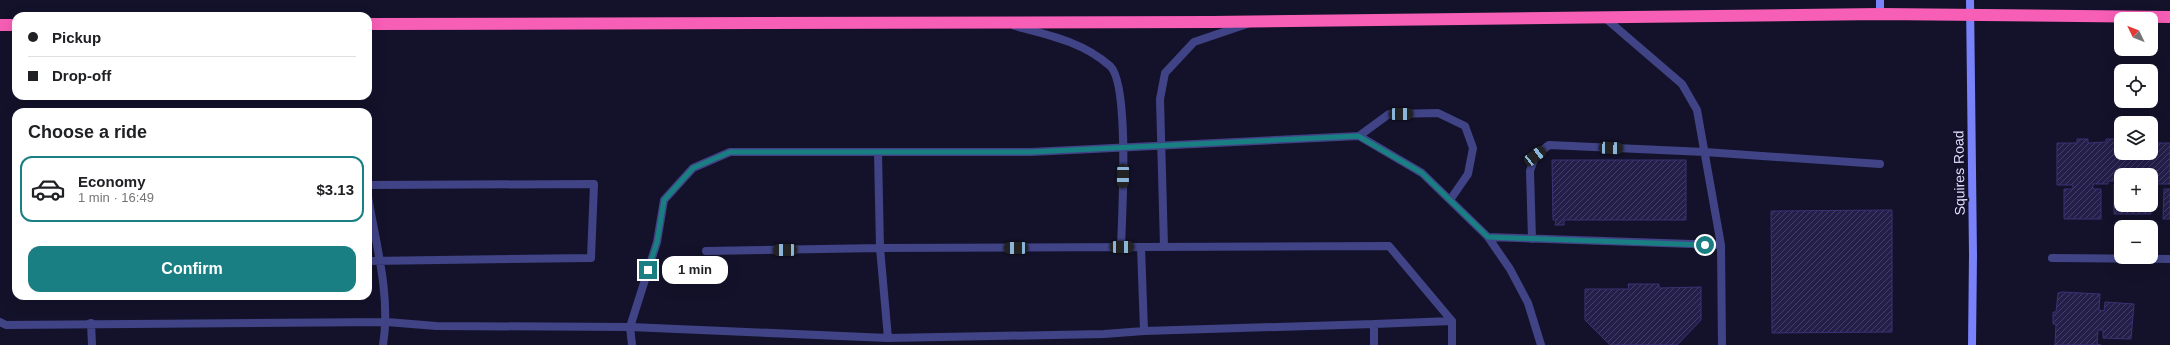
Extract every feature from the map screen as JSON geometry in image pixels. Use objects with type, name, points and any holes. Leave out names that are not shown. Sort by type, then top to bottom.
[{"type":"highway","points":[[372,24],[1256,21],[1880,14],[2170,17]]},
{"type":"highway","points":[[0,25],[12,25]]},
{"type":"street","points":[[1880,0],[1880,14]]},
{"type":"street","name":"Squires Road","points":[[1970,0],[1973,255],[1972,345]]},
{"type":"street","points":[[1604,17],[1682,84],[1697,110],[1721,245],[1722,345]]},
{"type":"street","points":[[1164,247],[1160,145],[1160,99],[1165,74],[1194,42],[1256,21]]},
{"type":"street","points":[[1003,22],[1072,42],[1111,67],[1122,102],[1122,247]]},
{"type":"street","points":[[632,345],[630,327],[657,242],[664,200],[693,168],[730,152],[1031,152],[1160,145],[1235,143],[1358,136],[1389,114],[1438,113],[1465,126],[1473,148],[1468,174],[1450,200]]},
{"type":"street","points":[[1358,136],[1422,173],[1488,237],[1510,269],[1528,303],[1541,345]]},
{"type":"street","points":[[1532,239],[1530,171],[1535,156],[1549,145],[1705,152],[1880,164]]},
{"type":"street","points":[[878,152],[880,248],[888,338]]},
{"type":"street","points":[[372,185],[594,184],[591,258],[372,261]]},
{"type":"street","points":[[372,220],[379,261],[386,322],[383,345]]},
{"type":"street","points":[[1488,237],[1721,245]]},
{"type":"street","points":[[706,251],[880,248],[1389,246],[1452,321],[1452,345]]},
{"type":"street","points":[[1141,247],[1144,331]]},
{"type":"street","points":[[2052,258],[2170,259]]},
{"type":"street","points":[[0,322],[6,325],[91,323],[386,322],[436,326],[630,327],[888,338],[1104,334],[1144,331],[1452,321]]},
{"type":"street","points":[[91,323],[92,345]]},
{"type":"street","points":[[1374,324],[1374,345]]},
{"type":"building","points":[[2077,139],[2088,139],[2088,143],[2106,142],[2106,139],[2114,139],[2114,160],[2158,160],[2158,143],[2170,143],[2170,184],[2158,184],[2158,168],[2114,168],[2114,181],[2108,181],[2108,184],[2093,184],[2093,189],[2101,189],[2101,219],[2064,219],[2064,189],[2073,189],[2073,185],[2057,185],[2057,143],[2077,143]]},
{"type":"building","points":[[1552,160],[1686,160],[1686,220],[1564,220],[1564,225],[1555,225],[1556,220],[1553,220]]},
{"type":"building","points":[[2164,189],[2170,189],[2170,219],[2163,219]]},
{"type":"building","points":[[1892,210],[1892,332],[1772,333],[1771,211]]},
{"type":"building","points":[[2114,212],[2151,212],[2151,214],[2114,214]]},
{"type":"building","points":[[1628,284],[1659,284],[1659,288],[1701,287],[1701,320],[1677,345],[1610,345],[1585,320],[1585,289],[1629,289]]},
{"type":"building","points":[[2058,293],[2100,294],[2099,310],[2104,311],[2105,302],[2134,304],[2131,339],[2103,338],[2103,330],[2098,330],[2097,344],[2101,345],[2055,345],[2056,324],[2053,324],[2053,312],[2056,312]]},
{"type":"route","points":[[648,270],[657,242],[664,200],[693,168],[730,152],[1031,152],[1358,136],[1422,173],[1488,237],[1705,245]]}]
